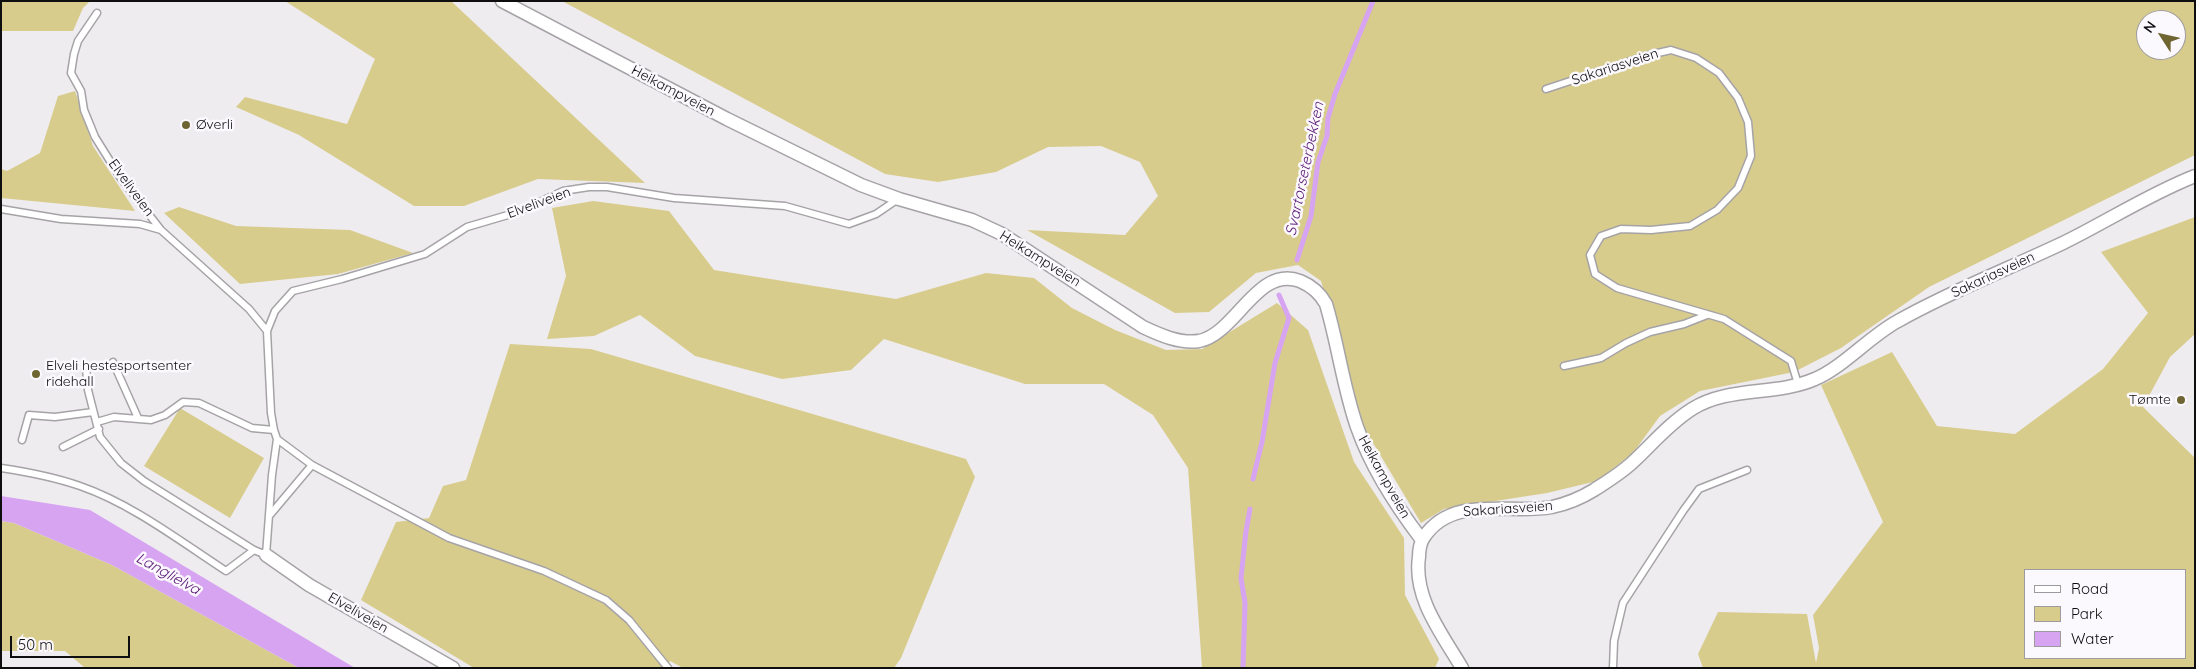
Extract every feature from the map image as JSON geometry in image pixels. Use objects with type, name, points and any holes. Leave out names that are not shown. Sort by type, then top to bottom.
[{"type":"street","name":"Heikampveien","points":[[502,1],[546,26],[585,44],[822,167],[898,199],[972,220],[1002,234],[1143,327],[1154,332],[1179,340],[1199,340],[1218,332],[1251,298],[1268,285],[1288,279],[1296,280],[1312,287],[1326,304],[1355,420],[1366,450],[1402,512],[1422,540]]},
{"type":"street","name":"Sakariasveien","points":[[1422,540],[1436,525],[1455,513],[1472,509],[1551,507],[1583,496],[1628,467],[1670,426],[1692,409],[1716,398],[1798,384],[1814,379],[1875,335],[1921,308],[2066,241],[2133,204],[2195,176]]},
{"type":"street","points":[[1422,540],[1418,575],[1423,598],[1462,668]]},
{"type":"street","name":"Elveliveien","points":[[260,552],[309,585],[453,668]]},
{"type":"lane","name":"Elveliveien","points":[[97,13],[78,41],[74,54],[72,73],[81,91],[84,110],[95,137],[120,177],[161,230],[250,309],[267,330]]},
{"type":"lane","name":"Sakariasveien","points":[[1546,89],[1649,55],[1671,50],[1696,58],[1719,72],[1738,98],[1748,122],[1751,156],[1738,188],[1717,210],[1690,226],[1650,230],[1621,228],[1601,236],[1590,254],[1595,274],[1617,288],[1724,320],[1790,361],[1798,384]]},
{"type":"lane","name":"Elveliveien","points":[[260,552],[269,516],[277,439],[271,413],[267,330],[279,306],[293,291],[342,279],[425,254],[467,227],[518,212],[563,191],[589,187],[674,198],[785,206],[849,224],[876,214],[898,199]]},
{"type":"lane","points":[[1,209],[60,219],[140,224],[161,230]]},
{"type":"lane","points":[[1564,366],[1601,358],[1626,343],[1650,332],[1684,324],[1707,315]]},
{"type":"lane","points":[[113,362],[138,418]]},
{"type":"lane","points":[[1,468],[41,474],[81,486],[134,512],[226,571],[260,552],[144,482],[121,463],[100,437],[93,412],[86,368]]},
{"type":"lane","points":[[97,422],[114,417],[151,420],[165,415],[183,402],[199,403],[252,428],[274,430]]},
{"type":"lane","points":[[22,440],[29,415],[55,417],[93,412]]},
{"type":"lane","points":[[63,447],[99,429]]},
{"type":"lane","points":[[277,439],[312,465],[449,538],[544,571],[606,600],[629,620],[668,668]]},
{"type":"lane","points":[[269,516],[312,465]]},
{"type":"lane","points":[[1613,668],[1614,641],[1623,604],[1684,511],[1699,489],[1748,470]]},
{"type":"green space","points":[[1,1],[90,1],[83,8],[73,31],[1,31]]},
{"type":"green space","points":[[285,1],[451,1],[645,183],[538,179],[464,206],[414,206],[299,135],[236,107],[245,97],[347,124],[375,59]]},
{"type":"green space","points":[[562,1],[2195,1],[2195,155],[1929,287],[1841,348],[1794,372],[1700,391],[1660,416],[1633,453],[1597,481],[1547,493],[1444,509],[1421,523],[1364,428],[1321,281],[1298,265],[1256,273],[1209,312],[1175,313],[1027,230],[1125,235],[1158,196],[1140,162],[1101,146],[1048,147],[996,172],[938,182],[885,174]]},
{"type":"green space","points":[[75,91],[93,146],[135,211],[1,198],[1,169],[7,171],[40,153],[58,96]]},
{"type":"green space","points":[[593,201],[669,211],[714,270],[896,299],[986,273],[1034,278],[1072,308],[1115,330],[1166,350],[1202,349],[1277,303],[1308,330],[1354,462],[1404,538],[1405,595],[1439,659],[1435,668],[1202,668],[1188,468],[1153,415],[1104,384],[1025,384],[884,339],[851,370],[782,379],[695,356],[640,315],[594,336],[547,339],[566,276],[552,208]]},
{"type":"green space","points":[[179,207],[236,226],[350,230],[413,253],[338,274],[240,284],[164,213]]},
{"type":"green space","points":[[2195,217],[2195,334],[2170,357],[2143,407],[2195,458],[2195,668],[1703,668],[1698,654],[1718,612],[1807,614],[1816,663],[1819,648],[1813,615],[1883,522],[1821,385],[1892,352],[1937,426],[2015,434],[2103,369],[2148,313],[2101,252]]},
{"type":"green space","points":[[510,344],[591,349],[966,459],[975,477],[901,658],[894,668],[683,668],[670,661],[667,668],[474,668],[361,600],[396,522],[429,518],[443,486],[466,480]]},
{"type":"green space","points":[[180,408],[264,458],[230,518],[144,466]]},
{"type":"green space","points":[[1,521],[14,523],[112,565],[299,668],[85,668],[65,651],[1,651]]},
{"type":"water","name":"Langlielva","points":[[1,496],[90,510],[355,668],[299,668],[112,565],[14,523],[1,521]]},
{"type":"waterway","name":"Svartorseterbekken","points":[[1297,260],[1311,216],[1318,162],[1327,136],[1328,118],[1335,94],[1373,1]]},
{"type":"waterway","name":"Svartorseterbekken","points":[[1253,479],[1262,442],[1275,363],[1289,318],[1279,295]]},
{"type":"waterway","name":"Svartorseterbekken","points":[[1243,668],[1245,603],[1241,578],[1250,509]]},
{"type":"place","name":"Øverli","points":[[186,125]]},
{"type":"place","name":"Elveli hestesportsenter ridehall","points":[[36,374]]},
{"type":"place","name":"Tømte","points":[[2181,400]]}]
